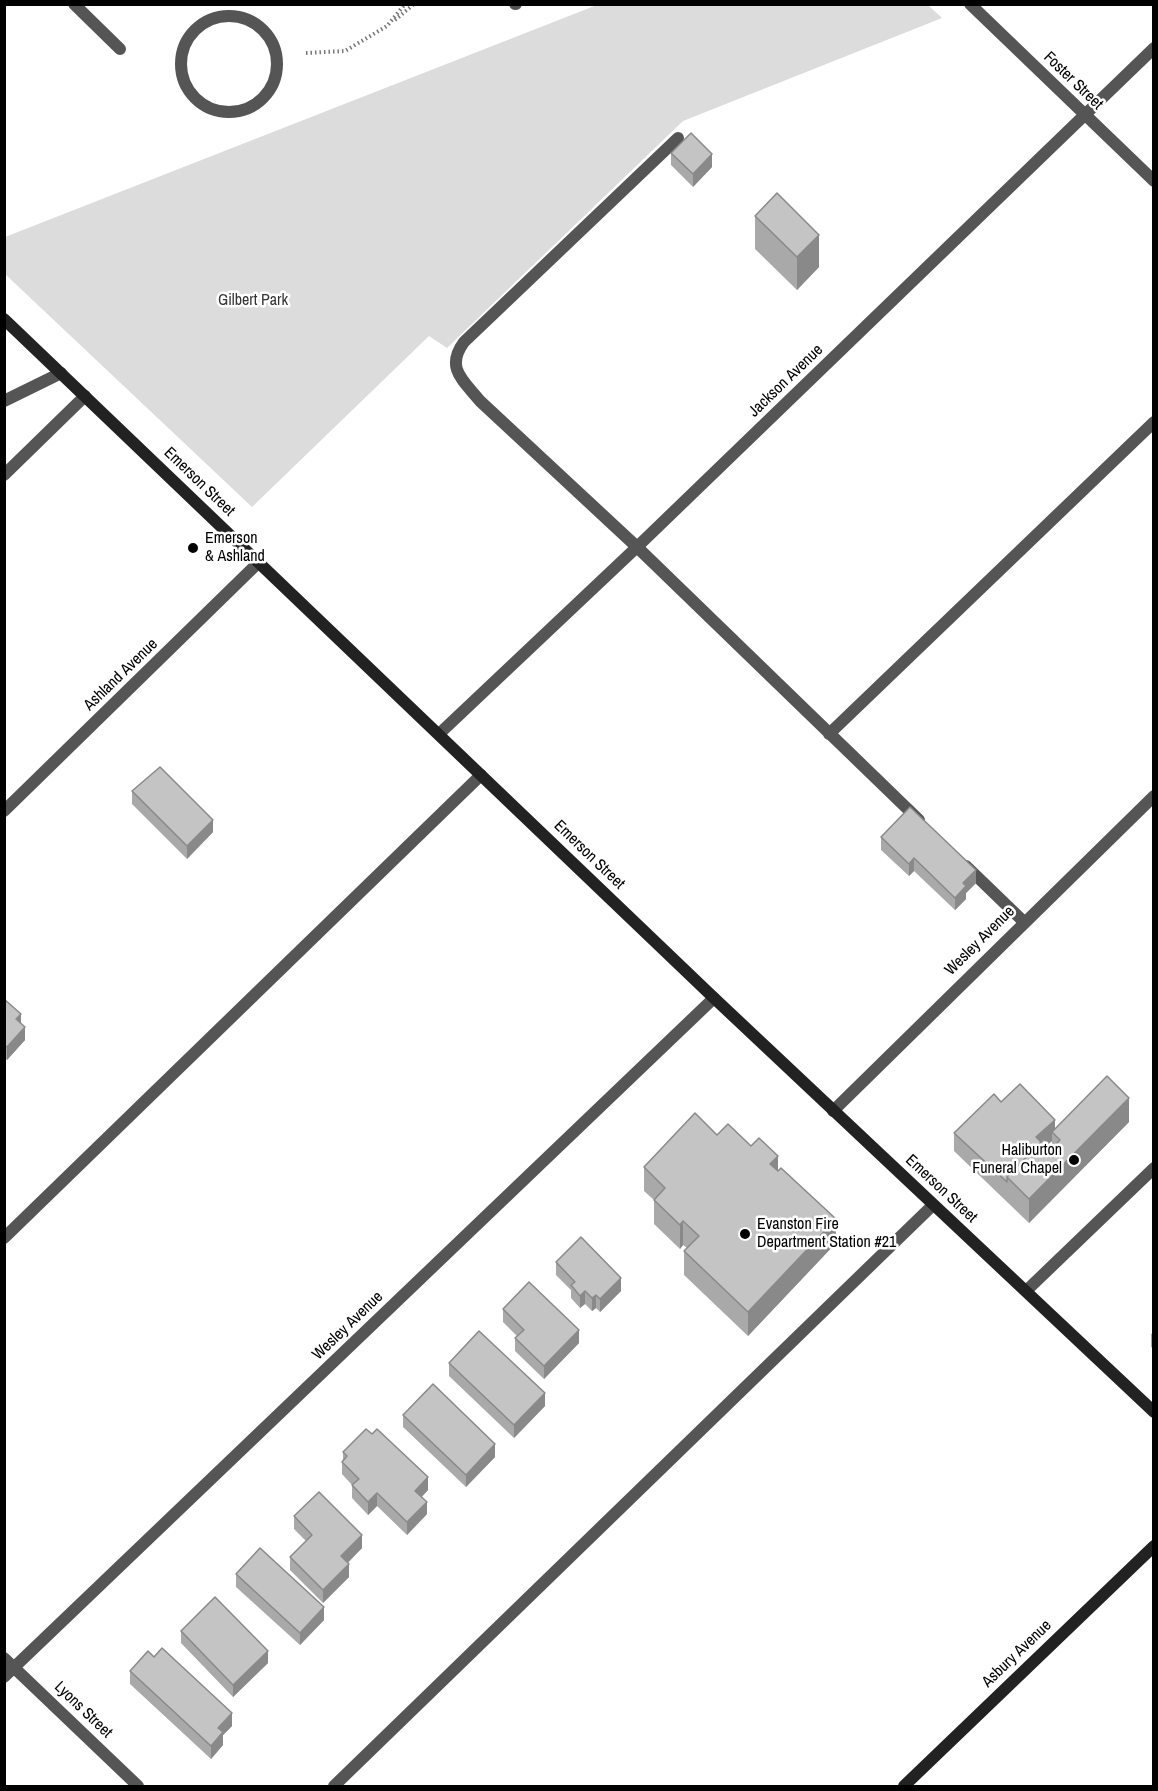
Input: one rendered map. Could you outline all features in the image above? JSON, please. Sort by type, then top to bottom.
[{"type":"main road","name":"Emerson Street","points":[[4,319],[9,330],[61,372],[714,999],[1154,1412]]},
{"type":"main road","name":"Asbury Avenue","points":[[904,1786],[1154,1546]]},
{"type":"street","points":[[74,4],[120,49]]},
{"type":"street","name":"Foster Street","points":[[970,4],[1154,181]]},
{"type":"street","points":[[241,10],[265,31],[275,51],[276,74],[266,94],[249,108],[234,112],[219,111],[199,101],[184,84],[180,69],[181,54],[187,39],[196,28],[209,19],[241,10]]},
{"type":"street","name":"Jackson Avenue","points":[[439,734],[637,547],[1154,48]]},
{"type":"street","points":[[678,138],[464,342],[454,362],[459,375],[480,401],[637,547],[929,830]]},
{"type":"street","points":[[4,401],[61,372]]},
{"type":"street","points":[[4,475],[85,396]]},
{"type":"street","points":[[829,734],[1154,422]]},
{"type":"street","name":"Ashland Avenue","points":[[4,811],[260,562]]},
{"type":"street","points":[[4,1238],[481,775]]},
{"type":"street","name":"Wesley Avenue","points":[[833,1111],[1023,921],[1154,796]]},
{"type":"street","points":[[954,854],[1023,921]]},
{"type":"street","name":"Wesley Avenue","points":[[4,1677],[714,999]]},
{"type":"street","points":[[1026,1291],[1154,1168]]},
{"type":"street","points":[[334,1786],[933,1204]]},
{"type":"street","name":"Lyons Street","points":[[4,1658],[138,1786]]},
{"type":"path","points":[[387,26],[405,4]]},
{"type":"path","points":[[306,53],[345,51],[387,26],[414,4]]},
{"type":"green space","name":"Gilbert Park","points":[[597,5],[928,5],[942,18],[683,121],[447,348],[429,336],[252,507],[5,274],[5,237]]},
{"type":"building","points":[[691,133],[712,154],[693,174],[671,153]]},
{"type":"building","points":[[777,193],[819,235],[797,257],[755,216]]},
{"type":"building","points":[[160,767],[213,820],[187,846],[132,791]]},
{"type":"building","points":[[910,807],[976,870],[963,883],[966,886],[955,898],[914,858],[909,864],[881,837]]},
{"type":"building","points":[[4,999],[21,1014],[16,1019],[25,1027],[7,1047],[4,1045]]},
{"type":"building","points":[[1107,1076],[1129,1098],[1029,1199],[1007,1177],[1044,1139],[1052,1148],[1060,1140],[1052,1132]]},
{"type":"building","points":[[1020,1084],[1055,1120],[1036,1137],[1041,1142],[1007,1177],[1007,1182],[954,1133],[994,1094],[1001,1102]]},
{"type":"building","name":"Evanston Fire Department Station #21","points":[[695,1113],[717,1135],[728,1124],[751,1146],[759,1138],[778,1156],[770,1164],[778,1171],[781,1168],[836,1219],[748,1312],[684,1251],[699,1236],[683,1221],[680,1225],[654,1200],[665,1188],[644,1167]]},
{"type":"building","points":[[581,1237],[621,1278],[600,1299],[596,1295],[592,1298],[585,1291],[580,1296],[571,1285],[575,1282],[556,1262]]},
{"type":"building","points":[[529,1282],[579,1330],[544,1366],[515,1338],[524,1330],[503,1309]]},
{"type":"building","points":[[479,1331],[545,1393],[514,1425],[449,1363]]},
{"type":"building","points":[[433,1384],[495,1444],[466,1475],[403,1415]]},
{"type":"building","points":[[366,1429],[372,1434],[377,1429],[428,1477],[415,1491],[427,1502],[407,1522],[377,1493],[368,1502],[352,1485],[359,1479],[342,1462],[347,1456],[343,1452]]},
{"type":"building","points":[[319,1492],[362,1535],[341,1556],[349,1564],[323,1590],[290,1557],[312,1535],[294,1516]]},
{"type":"building","points":[[260,1548],[324,1607],[300,1633],[236,1574]]},
{"type":"building","points":[[215,1597],[268,1651],[233,1685],[181,1631]]},
{"type":"building","points":[[162,1648],[232,1713],[218,1728],[223,1732],[211,1746],[130,1671],[148,1651],[154,1657]]},
{"type":"place","name":"Emerson & Ashland","points":[[193,548]]},
{"type":"place","name":"Haliburton Funeral Chapel","points":[[1074,1160]]},
{"type":"place","name":"Evanston Fire Department Station #21","points":[[745,1234]]}]
